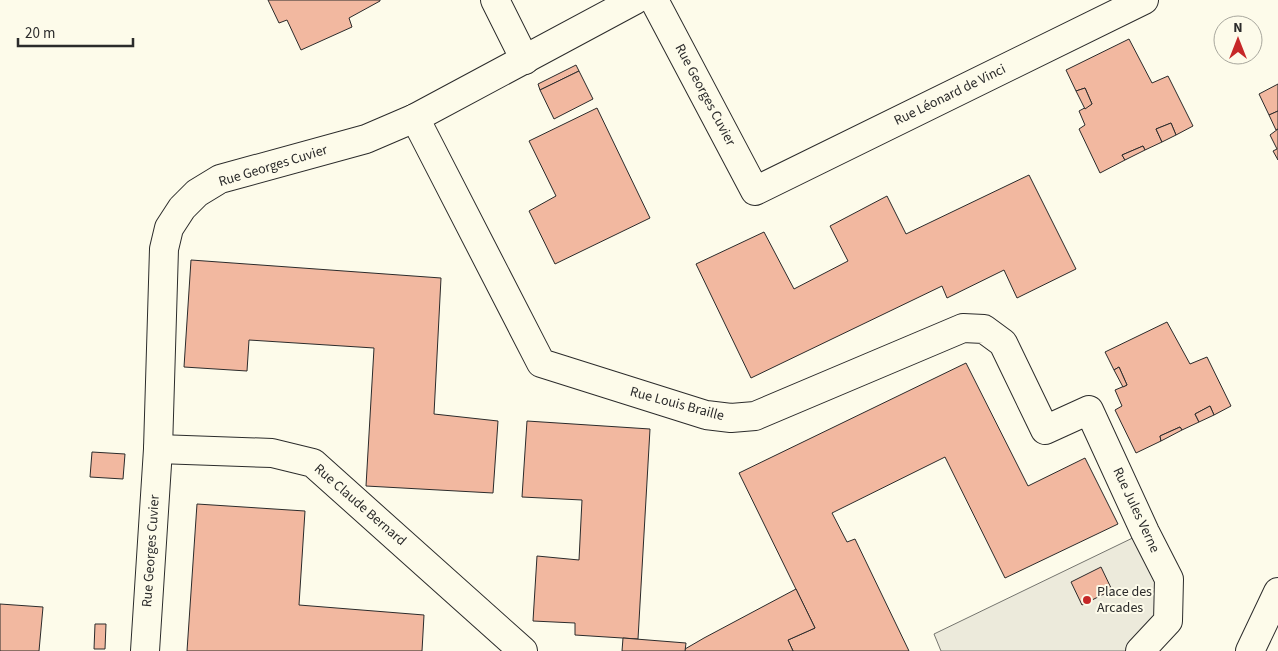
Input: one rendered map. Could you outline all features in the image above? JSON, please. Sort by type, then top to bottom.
[{"type":"street","points":[[495,0],[525,60]]},
{"type":"street","name":"Rue Georges Cuvier","points":[[145,651],[158,449],[164,249],[169,228],[182,208],[197,193],[220,179],[366,138],[415,118],[635,0]]},
{"type":"street","name":"Rue Georges Cuvier","points":[[654,0],[755,191]]},
{"type":"street","name":"Rue Léonard de Vinci","points":[[755,191],[1144,0]]},
{"type":"street","name":"Rue Louis Braille","points":[[415,118],[541,363],[706,414],[731,418],[755,416],[963,328],[984,329],[1003,343],[1045,430]]},
{"type":"street","name":"Rue Jules Verne","points":[[1045,430],[1089,410],[1145,532],[1169,579],[1168,621],[1140,651]]},
{"type":"street","name":"Rue Claude Bernard","points":[[158,449],[272,453],[313,464],[524,651]]},
{"type":"street","points":[[1250,651],[1278,592]]},
{"type":"shaded area","name":"Place des Arcades","points":[[1145,532],[1168,621],[1140,651],[941,651],[934,634]]},
{"type":"building","points":[[268,0],[380,1],[349,18],[352,27],[301,50],[287,20],[279,23]]},
{"type":"building","points":[[1129,39],[1152,83],[1168,76],[1193,126],[1176,135],[1171,123],[1156,129],[1162,142],[1145,150],[1143,146],[1122,155],[1125,160],[1100,173],[1079,129],[1085,125],[1079,111],[1092,104],[1085,88],[1076,91],[1066,70]]},
{"type":"building","points":[[576,65],[579,71],[540,90],[538,84]]},
{"type":"building","points":[[579,71],[593,99],[554,119],[540,90]]},
{"type":"building","points":[[1278,84],[1278,111],[1269,115],[1259,94]]},
{"type":"building","points":[[1085,88],[1092,104],[1085,109],[1076,91]]},
{"type":"building","points":[[597,108],[650,218],[555,264],[529,211],[556,196],[529,141]]},
{"type":"building","points":[[1278,111],[1278,129],[1276,130],[1269,115]]},
{"type":"building","points":[[1171,123],[1176,135],[1162,142],[1156,129]]},
{"type":"building","points":[[1278,129],[1278,160],[1273,151],[1277,149],[1270,135]]},
{"type":"building","points":[[1143,146],[1145,150],[1125,160],[1122,155]]},
{"type":"building","points":[[1029,175],[1076,269],[1017,298],[1004,270],[947,298],[942,286],[751,378],[696,264],[764,232],[794,289],[848,261],[830,226],[887,196],[906,234]]},
{"type":"building","points":[[191,260],[441,278],[434,414],[498,421],[493,493],[366,486],[374,348],[249,340],[247,371],[184,367]]},
{"type":"building","points":[[1167,322],[1190,364],[1207,357],[1231,406],[1214,415],[1210,406],[1195,414],[1199,422],[1182,430],[1180,427],[1160,436],[1161,441],[1136,453],[1115,410],[1122,406],[1115,390],[1127,385],[1119,367],[1114,370],[1105,352]]},
{"type":"building","points":[[966,363],[1028,486],[1085,458],[1118,524],[1005,578],[945,457],[832,513],[847,542],[855,539],[909,651],[793,651],[788,640],[815,628],[739,473]]},
{"type":"building","points":[[1119,367],[1127,385],[1123,387],[1114,370]]},
{"type":"building","points":[[1210,406],[1214,415],[1199,422],[1195,414]]},
{"type":"building","points":[[527,421],[650,429],[638,639],[575,635],[575,623],[533,621],[537,556],[579,560],[582,500],[522,497]]},
{"type":"building","points":[[1180,427],[1182,430],[1161,441],[1160,436]]},
{"type":"building","points":[[92,452],[125,454],[123,479],[90,477]]},
{"type":"building","points":[[197,504],[305,511],[299,605],[424,615],[422,651],[187,651]]},
{"type":"building","points":[[1101,567],[1112,590],[1082,605],[1071,582]]},
{"type":"building","points":[[796,589],[815,628],[788,640],[793,651],[685,651],[685,649],[704,638]]},
{"type":"building","points":[[0,604],[43,607],[39,651],[0,651]]},
{"type":"building","points":[[95,624],[106,624],[105,649],[94,649]]},
{"type":"building","points":[[623,638],[686,643],[685,651],[622,651]]},
{"type":"place","name":"Place des Arcades","points":[[1087,600]]}]
